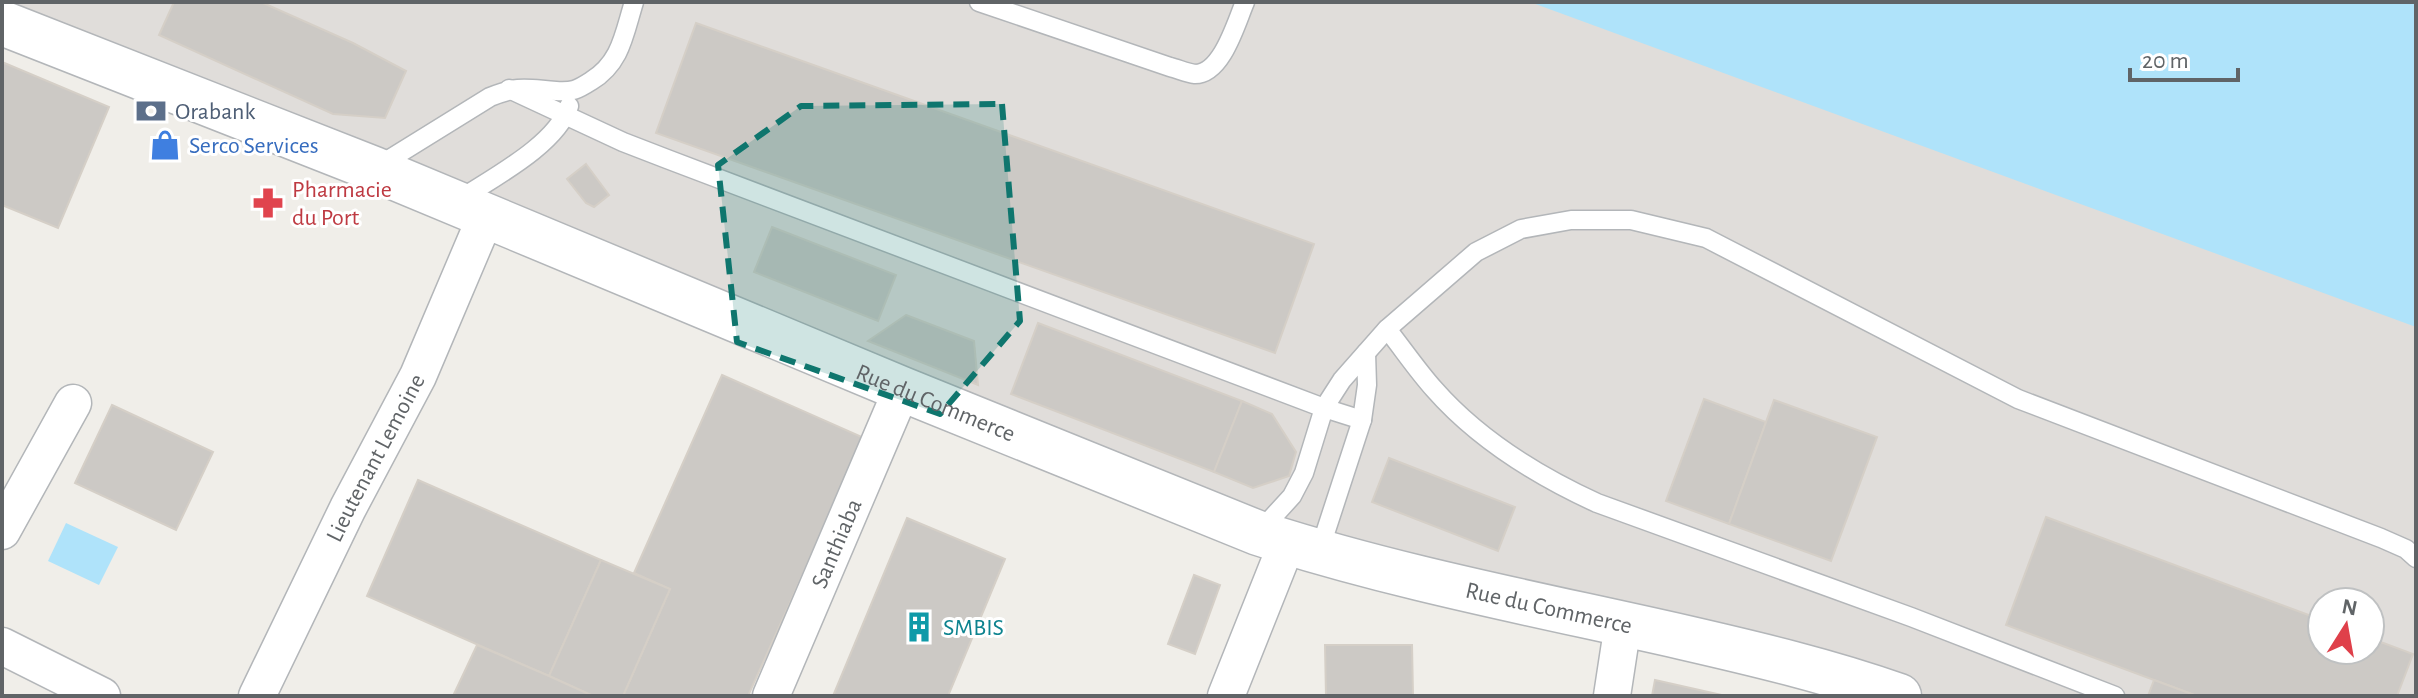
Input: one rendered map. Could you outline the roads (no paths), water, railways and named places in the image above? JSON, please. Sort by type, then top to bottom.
[{"type":"street","name":"Rue du Commerce","points":[[2,23],[374,169],[902,389],[1288,543],[1805,666],[1899,696]]},
{"type":"street","name":"Lieutenant Lemoine","points":[[257,696],[348,508],[418,376],[470,210]]},
{"type":"street","name":"Santhiaba","points":[[771,696],[902,389]]},
{"type":"street","points":[[2,531],[73,403]]},
{"type":"street","points":[[1226,696],[1288,543]]},
{"type":"street","points":[[1612,696],[1623,624]]},
{"type":"street","points":[[2,646],[102,696]]},
{"type":"lane","points":[[374,169],[490,97],[509,89],[523,87],[574,92],[609,69],[620,50],[634,2]]},
{"type":"lane","points":[[979,2],[1197,74],[1211,69],[1222,55],[1245,2]]},
{"type":"lane","points":[[509,89],[623,142],[1362,420]]},
{"type":"lane","points":[[470,210],[554,131],[567,114],[574,92]]},
{"type":"lane","points":[[1288,543],[1292,496],[1304,473],[1324,408],[1342,380],[1387,329],[1476,252],[1521,229],[1571,220],[1631,220],[1706,238],[2018,399],[2381,538],[2406,549],[2416,558]]},
{"type":"lane","points":[[1387,329],[1435,390],[1457,412],[1505,451],[1560,486],[1597,503],[1911,617],[2115,696]]},
{"type":"lane","points":[[1288,543],[1362,420],[1367,385],[1366,353]]},
{"type":"water","points":[[1530,2],[2416,2],[2416,327]]},
{"type":"water","points":[[66,523],[118,547],[99,585],[48,561]]},
{"type":"place","name":"Orabank","points":[[151,111]]},
{"type":"place","name":"Serco Services","points":[[165,145]]},
{"type":"place","name":"Pharmacie du Port","points":[[268,203]]},
{"type":"place","name":"SMBIS","points":[[919,627]]}]
